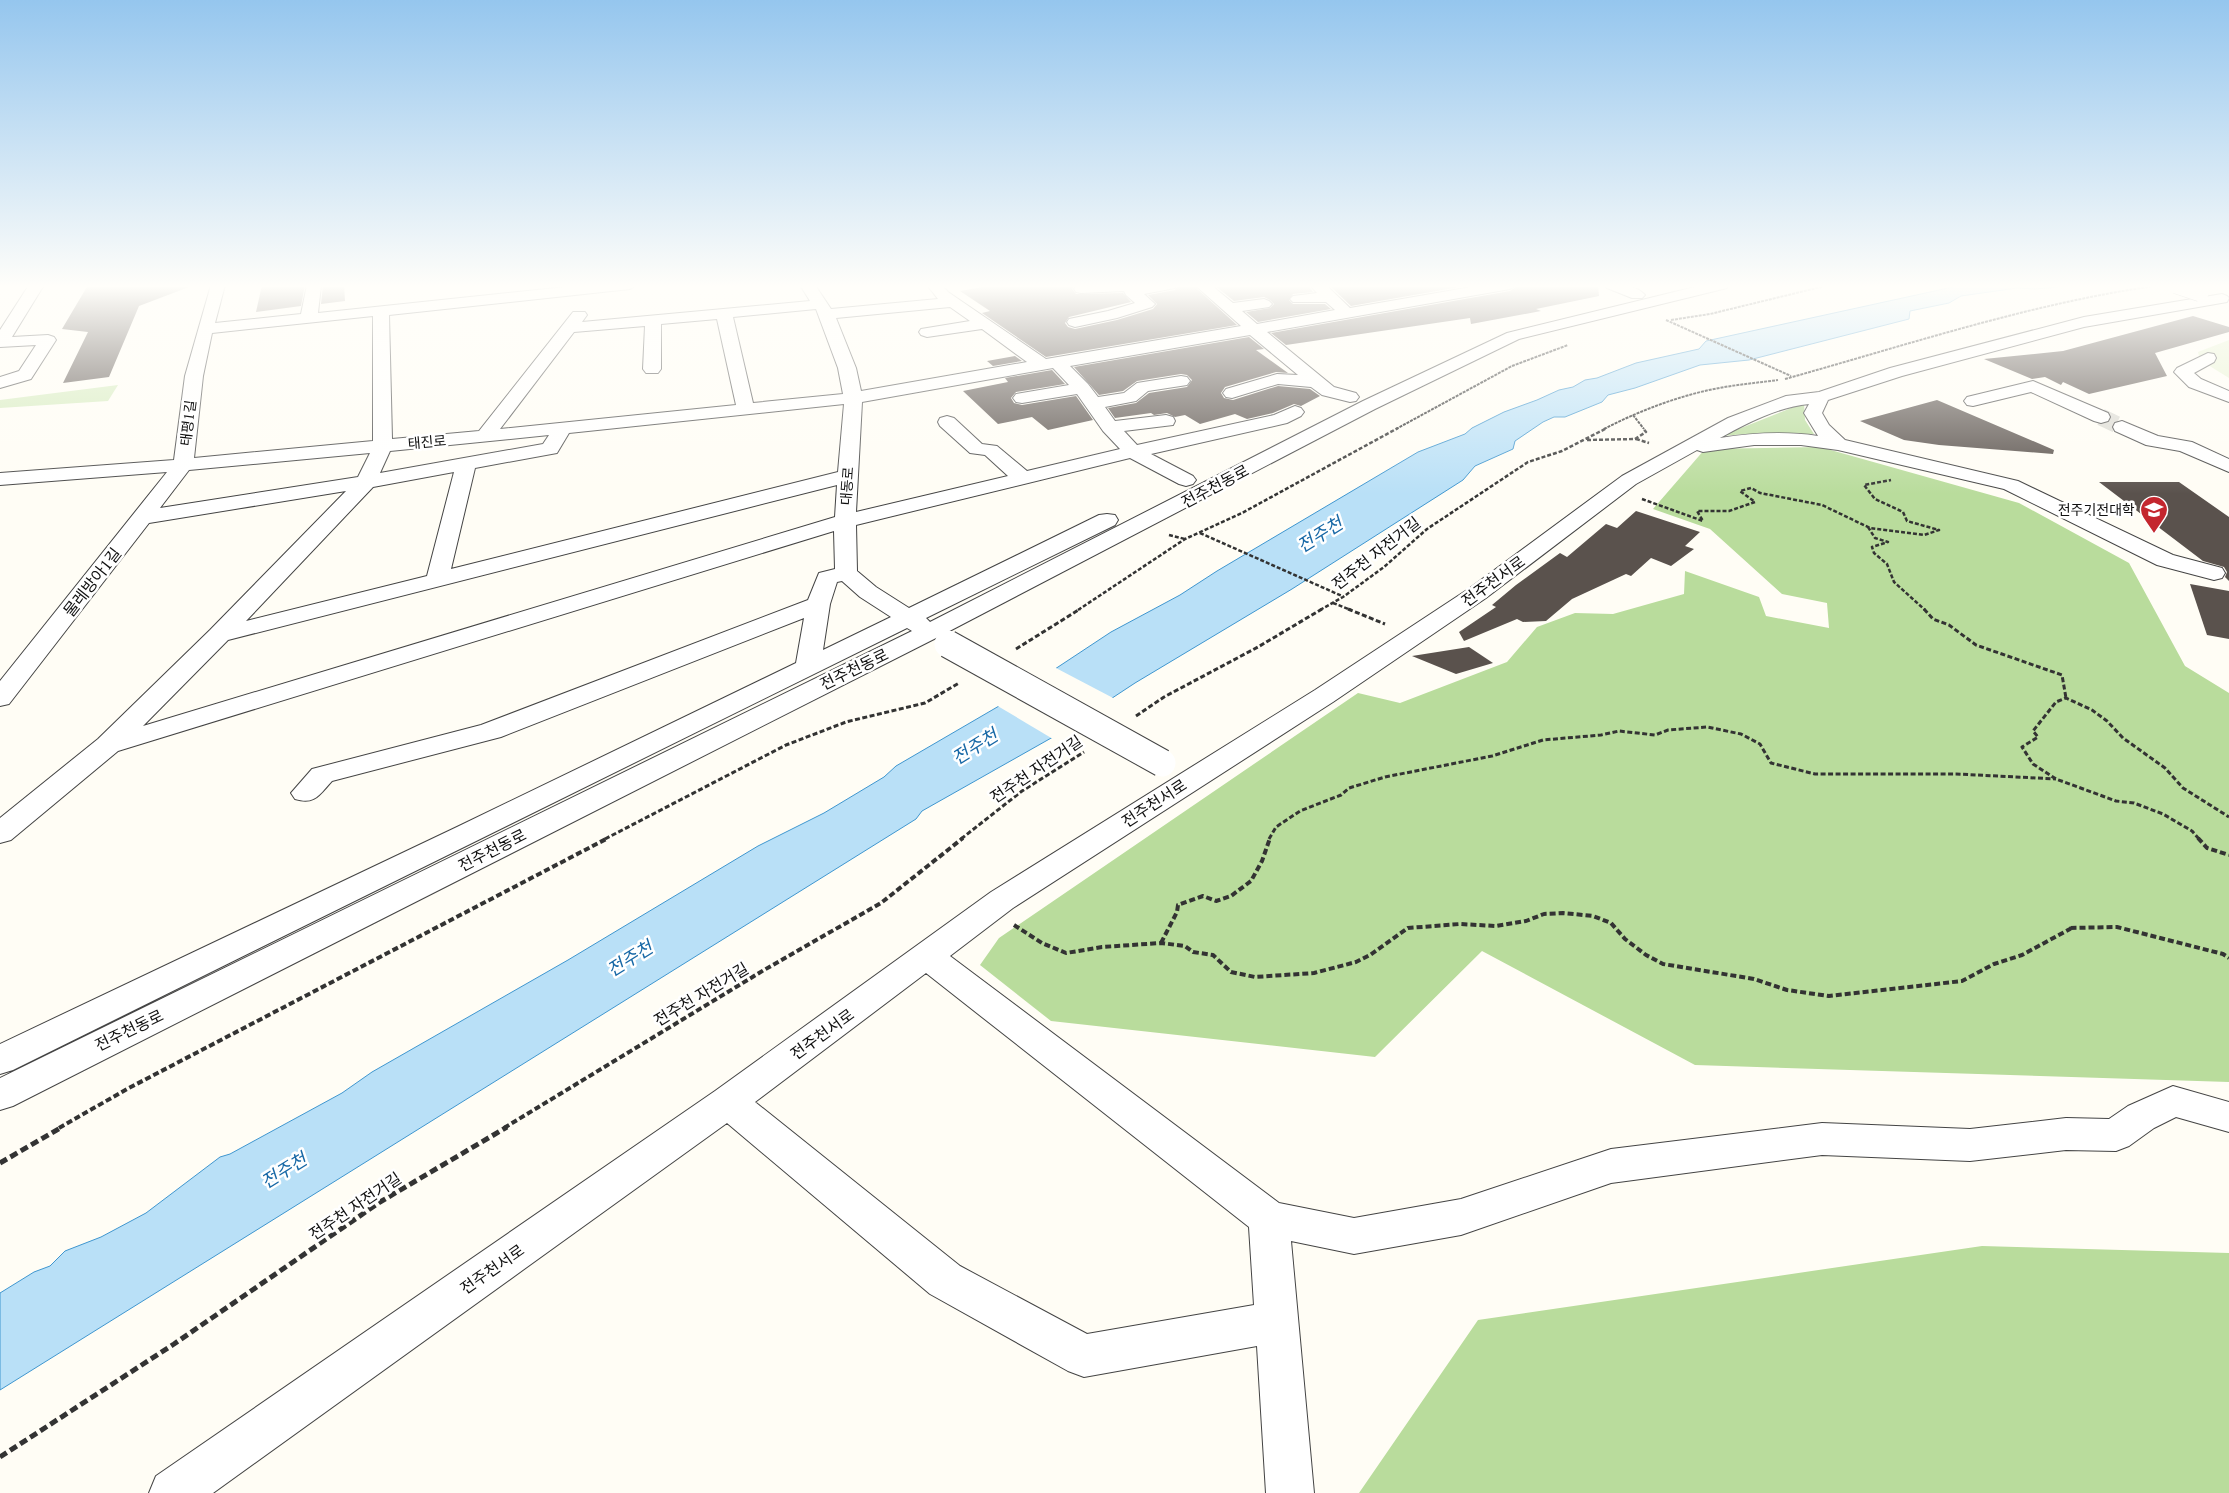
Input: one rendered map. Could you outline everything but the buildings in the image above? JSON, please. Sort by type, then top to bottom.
[{"type":"street","points":[[0,383],[25,375],[38,355]]},
{"type":"street","name":"태평1길","points":[[183,465],[194,376],[199,355]]},
{"type":"street","points":[[0,833],[108,745],[219,635],[366,482],[383,446],[382,355]]},
{"type":"street","points":[[485,436],[548,355]]},
{"type":"street","points":[[652,355],[652,369]]},
{"type":"street","points":[[733,355],[746,410]]},
{"type":"street","name":"대동로","points":[[842,355],[847,368],[853,398],[845,520],[846,573]]},
{"type":"street","points":[[1035,355],[1082,388],[1110,428],[1133,452]]},
{"type":"street","name":"태진로","points":[[0,479],[183,465],[562,429],[853,398],[1105,355]]},
{"type":"street","points":[[1284,355],[1328,391],[1350,397]]},
{"type":"street","name":"전주천동로","points":[[1220,462],[1439,355]]},
{"type":"street","name":"전주천동로","points":[[0,1095],[929,631],[1192,498],[1369,405],[1474,355]]},
{"type":"street","name":"전주천서로","points":[[173,1493],[728,1102],[991,909],[1324,696],[1478,593],[1629,480],[1735,422],[1792,400],[1821,397],[1896,372],[1958,355]]},
{"type":"street","points":[[2208,358],[2184,372],[2195,382],[2229,397]]},
{"type":"street","points":[[1232,393],[1277,379],[1316,382]]},
{"type":"street","points":[[1092,404],[1130,397],[1144,386],[1181,381]]},
{"type":"street","points":[[1973,401],[2033,386],[2101,417]]},
{"type":"street","points":[[1022,398],[1082,388]]},
{"type":"street","points":[[1821,397],[1813,413],[1821,428],[1838,444]]},
{"type":"street","points":[[108,745],[845,520],[1280,419],[1295,412]]},
{"type":"street","points":[[1110,428],[1166,421]]},
{"type":"street","points":[[947,422],[977,449],[990,450],[1023,478]]},
{"type":"street","points":[[2122,427],[2153,441],[2185,446],[2229,466]]},
{"type":"street","points":[[144,517],[366,482],[550,449],[562,429]]},
{"type":"street","points":[[1695,444],[1707,447],[1754,439],[1801,439],[1838,444],[2011,485],[2164,560],[2214,573]]},
{"type":"street","name":"전주천동로","points":[[1133,452],[1178,484],[1203,471]]},
{"type":"street","points":[[436,580],[466,464]]},
{"type":"street","name":"물레방아1길","points":[[0,698],[183,465]]},
{"type":"street","points":[[219,635],[848,476]]},
{"type":"street","name":"전주천동로","points":[[0,1060],[468,834],[808,666],[929,631],[1121,513]]},
{"type":"street","points":[[808,666],[818,604],[827,578],[846,573],[868,592],[929,631],[1192,779]]},
{"type":"street","points":[[305,793],[322,775],[491,731],[818,604]]},
{"type":"street","points":[[927,956],[1269,1219],[1354,1236],[1461,1217],[1611,1166],[1822,1140],[1970,1145],[2066,1134],[2116,1135],[2140,1118],[2173,1101],[2229,1117]]},
{"type":"street","points":[[728,1102],[945,1280],[1084,1356],[1277,1322]]},
{"type":"street","points":[[1269,1219],[1290,1493]]},
{"type":"path","points":[[1010,653],[1109,591],[1185,539],[1242,513],[1512,366],[1542,355]]},
{"type":"path","points":[[1743,355],[1792,376]]},
{"type":"path","name":"전주천 자전거길","points":[[1133,718],[1164,697],[1258,647],[1343,597],[1384,567],[1427,529],[1453,510],[1528,462],[1562,451],[1633,415],[1682,398],[1710,390],[1764,384],[1869,355]]},
{"type":"path","points":[[1584,440],[1635,438],[1646,432],[1633,415]]},
{"type":"path","points":[[1616,490],[1702,521],[1696,512],[1729,511],[1754,502],[1740,491],[1751,488],[1760,493],[1822,506],[1868,527],[1924,535],[1939,530],[1906,521],[1903,512],[1881,504],[1868,493],[1864,485],[1893,480],[1898,477]]},
{"type":"path","points":[[1868,527],[1875,538],[1888,542],[1872,547],[1874,553],[1886,564],[1894,582],[1915,599],[1933,619],[1949,625],[1976,645],[2062,675],[2066,698]]},
{"type":"path","points":[[1200,532],[1306,582],[1343,597]]},
{"type":"path","points":[[1333,602],[1390,626]]},
{"type":"path","points":[[0,1163],[127,1089],[786,745],[846,722],[925,703],[967,678]]},
{"type":"path","points":[[2229,817],[2183,788],[2164,768],[2123,738],[2107,721],[2092,710],[2066,698],[2056,702],[2033,731],[2038,737],[2022,747],[2033,764],[2056,779],[2116,801],[2134,803],[2163,814],[2192,831],[2207,848],[2229,855]]},
{"type":"path","points":[[1161,943],[1177,912],[1178,905],[1203,896],[1216,901],[1230,896],[1251,881],[1262,861],[1276,826],[1300,811],[1341,795],[1349,788],[1385,777],[1492,756],[1549,739],[1619,732],[1655,734],[1668,730],[1707,727],[1740,734],[1760,744],[1770,763],[1815,774],[1956,774],[2056,779]]},
{"type":"path","name":"전주천 자전거길","points":[[0,1457],[174,1344],[380,1202],[522,1118],[764,970],[881,903],[1022,791],[1087,750]]},
{"type":"path","points":[[991,909],[1042,943],[1066,953],[1102,947],[1161,943],[1186,946],[1194,952],[1213,956],[1231,972],[1255,977],[1304,973],[1356,962],[1370,955],[1408,928],[1460,924],[1496,926],[1526,921],[1544,914],[1564,913],[1593,916],[1611,923],[1625,939],[1646,955],[1663,964],[1754,979],[1787,990],[1828,996],[1962,981],[1994,964],[2022,956],[2070,929],[2068,928],[2117,927],[2223,954],[2229,958]]},
{"type":"green space","points":[[2199,355],[2229,355],[2229,378],[2200,360]]},
{"type":"green space","points":[[118,385],[108,401],[0,408],[0,400]]},
{"type":"green space","points":[[1804,403],[1805,420],[1814,434],[1721,436]]},
{"type":"green space","points":[[1820,447],[2019,503],[2129,563],[2185,666],[2229,693],[2229,1082],[1695,1065],[1482,951],[1375,1057],[1051,1021],[980,965],[999,938],[1358,693],[1400,703],[1507,662],[1537,627],[1575,613],[1613,614],[1684,594],[1685,571],[1759,597],[1766,616],[1829,628],[1827,603],[1782,594],[1710,529],[1653,509],[1705,449]]},
{"type":"green space","points":[[1982,1246],[2229,1253],[2229,1493],[1359,1493],[1478,1320]]},
{"type":"water","name":"전주천","points":[[1673,355],[1770,355],[1749,360],[1700,365],[1635,388],[1608,395],[1602,402],[1565,417],[1554,417],[1543,422],[1515,441],[1513,449],[1475,466],[1463,480],[1292,589],[1135,683],[1053,737],[922,811],[916,819],[0,1390],[0,1293],[34,1272],[50,1266],[65,1251],[101,1237],[146,1213],[220,1157],[230,1154],[342,1093],[372,1072],[568,960],[758,846],[824,813],[884,777],[896,766],[999,706],[1111,632],[1180,595],[1217,571],[1418,452],[1465,434],[1472,428],[1504,412],[1559,390],[1573,387],[1585,380],[1597,378],[1636,363]]},
{"type":"pier","points":[[1054,667],[1115,699],[1053,739],[996,705]]},
{"type":"tunnel","points":[[2101,417],[2122,427]]},
{"type":"place","name":"전주기전대학","points":[[2154,534]]}]
